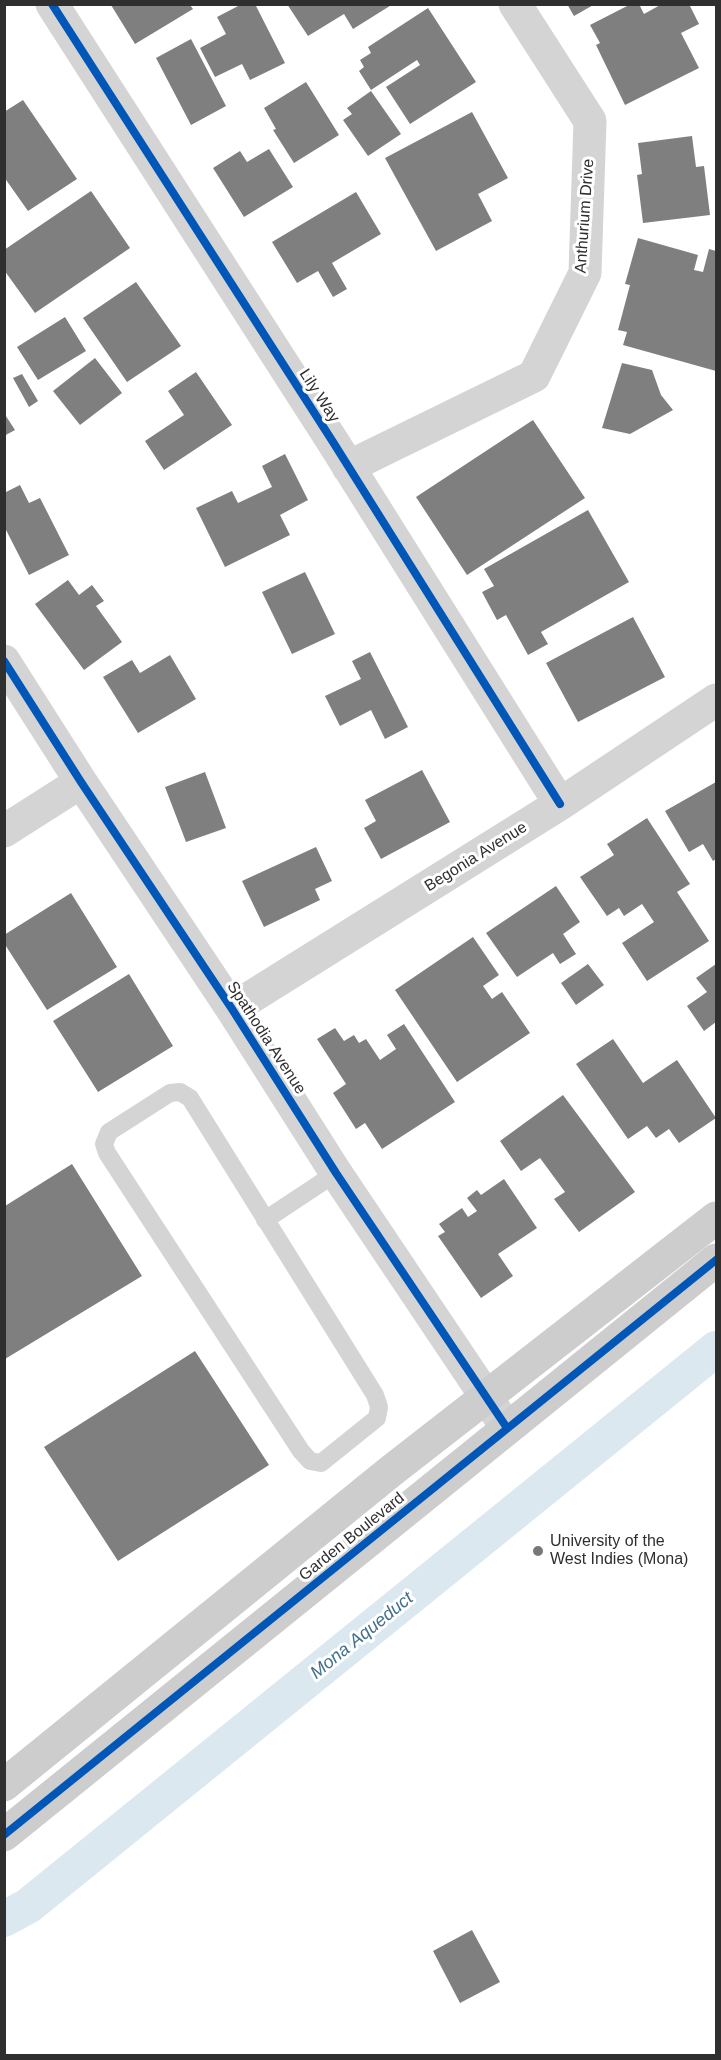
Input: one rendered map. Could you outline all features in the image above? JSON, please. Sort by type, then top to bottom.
[{"type":"street","name":"Lily Way","points":[[52,4],[560,804]]},
{"type":"street","name":"Anthurium Drive","points":[[348,467],[534,376],[585,273],[590,121],[515,4]]},
{"type":"street","name":"Spathodia Avenue","points":[[4,661],[81,782],[232,1009],[336,1173],[507,1428]]},
{"type":"street","name":"Begonia Avenue","points":[[232,1009],[560,804],[717,700]]},
{"type":"street","points":[[4,831],[81,782]]},
{"type":"street","name":"Garden Boulevard","points":[[4,1785],[486,1397],[717,1218]]},
{"type":"street","name":"Garden Boulevard","points":[[4,1835],[717,1260]]},
{"type":"lane","points":[[180,1092],[190,1098],[265,1220],[375,1395],[379,1407],[377,1418],[321,1463],[310,1461],[301,1451],[107,1154],[104,1144],[109,1132],[171,1093],[180,1092]]},
{"type":"lane","points":[[265,1220],[336,1173]]},
{"type":"building","points":[[242,4],[255,4],[285,63],[250,80],[242,64],[215,77],[200,48],[226,34],[217,17]]},
{"type":"building","points":[[287,4],[393,4],[353,29],[344,14],[308,36]]},
{"type":"building","points":[[567,4],[595,4],[574,16]]},
{"type":"building","points":[[631,4],[639,4],[644,14],[662,4],[689,4],[699,24],[681,33],[699,68],[625,105],[596,45],[600,43],[590,25]]},
{"type":"building","points":[[111,5],[190,5],[193,9],[135,44]]},
{"type":"building","points":[[428,8],[476,82],[410,124],[386,87],[420,65],[417,60],[371,90],[359,71],[364,67],[360,60],[371,53],[368,47]]},
{"type":"building","points":[[191,39],[226,106],[191,125],[156,58]]},
{"type":"building","points":[[306,82],[339,135],[294,163],[273,130],[276,129],[264,108]]},
{"type":"building","points":[[371,91],[401,134],[368,156],[343,120],[352,114],[347,108]]},
{"type":"building","points":[[23,100],[77,179],[28,211],[4,177],[4,112]]},
{"type":"building","points":[[472,112],[508,178],[478,194],[492,221],[436,251],[385,158]]},
{"type":"building","points":[[692,136],[696,167],[704,166],[710,215],[643,223],[637,175],[642,174],[638,143]]},
{"type":"building","points":[[269,149],[293,187],[244,217],[213,168],[240,151],[247,162]]},
{"type":"building","points":[[91,191],[130,248],[35,313],[4,270],[4,250]]},
{"type":"building","points":[[356,192],[381,234],[332,263],[347,289],[333,297],[318,271],[297,283],[272,242]]},
{"type":"building","points":[[638,238],[698,255],[694,270],[703,272],[709,249],[716,251],[716,371],[623,345],[627,332],[618,330],[630,285],[625,284]]},
{"type":"building","points":[[136,282],[181,346],[127,382],[83,318]]},
{"type":"building","points":[[65,317],[86,351],[38,380],[17,347]]},
{"type":"building","points":[[95,358],[122,393],[80,425],[53,391]]},
{"type":"building","points":[[622,363],[652,370],[661,395],[673,410],[630,434],[602,428]]},
{"type":"building","points":[[196,372],[232,425],[164,470],[145,441],[184,415],[168,391]]},
{"type":"building","points":[[22,374],[38,401],[29,407],[13,378]]},
{"type":"building","points":[[4,413],[15,430],[4,436]]},
{"type":"building","points":[[533,420],[585,498],[467,575],[416,497]]},
{"type":"building","points":[[285,454],[308,500],[280,515],[290,535],[225,567],[196,508],[232,491],[238,503],[272,487],[262,466]]},
{"type":"building","points":[[20,485],[29,503],[40,498],[69,555],[29,575],[4,526],[4,493]]},
{"type":"building","points":[[588,510],[629,582],[541,632],[548,644],[528,655],[506,615],[497,620],[482,592],[494,586],[484,569]]},
{"type":"building","points":[[305,572],[335,634],[292,654],[262,592]]},
{"type":"building","points":[[68,580],[79,595],[92,585],[104,601],[96,606],[122,642],[84,670],[35,604]]},
{"type":"building","points":[[633,617],[665,677],[578,722],[546,663]]},
{"type":"building","points":[[370,652],[408,727],[385,739],[371,710],[340,726],[325,696],[361,679],[352,661]]},
{"type":"building","points":[[170,655],[196,699],[138,733],[103,677],[132,660],[140,673]]},
{"type":"building","points":[[422,770],[450,822],[381,859],[364,828],[376,821],[365,800]]},
{"type":"building","points":[[205,772],[226,828],[186,842],[165,787]]},
{"type":"building","points":[[716,782],[716,859],[713,861],[703,844],[689,852],[665,811]]},
{"type":"building","points":[[647,818],[690,884],[677,892],[709,941],[647,981],[622,943],[654,922],[642,904],[624,916],[619,908],[607,916],[580,877],[614,855],[607,844]]},
{"type":"building","points":[[316,847],[332,881],[315,889],[320,900],[264,927],[242,881]]},
{"type":"building","points":[[556,886],[580,922],[563,934],[576,954],[560,964],[553,953],[517,977],[486,933]]},
{"type":"building","points":[[71,893],[117,967],[47,1010],[4,943],[4,935]]},
{"type":"building","points":[[473,937],[499,975],[483,986],[492,999],[502,992],[530,1033],[457,1082],[395,990]]},
{"type":"building","points":[[588,964],[604,985],[576,1005],[561,983]]},
{"type":"building","points":[[716,964],[716,1022],[704,1031],[687,1006],[707,992],[696,978]]},
{"type":"building","points":[[129,974],[173,1046],[98,1092],[53,1021]]},
{"type":"building","points":[[404,1024],[455,1102],[382,1149],[365,1123],[356,1129],[333,1093],[346,1084],[317,1039],[335,1028],[344,1041],[354,1035],[359,1043],[366,1039],[380,1060],[396,1049],[387,1035]]},
{"type":"building","points":[[613,1039],[643,1083],[677,1060],[716,1118],[679,1143],[669,1129],[656,1138],[647,1126],[628,1139],[576,1064]]},
{"type":"building","points":[[563,1095],[635,1192],[579,1232],[554,1199],[565,1192],[540,1158],[521,1171],[500,1141]]},
{"type":"building","points":[[72,1164],[142,1276],[5,1359],[5,1206]]},
{"type":"building","points":[[504,1179],[537,1228],[498,1254],[513,1276],[481,1298],[438,1236],[445,1232],[439,1224],[462,1208],[468,1217],[477,1211],[467,1198],[477,1190],[481,1195]]},
{"type":"building","points":[[195,1351],[269,1465],[118,1561],[44,1447]]},
{"type":"building","points":[[472,1930],[500,1982],[460,2003],[433,1951]]},
{"type":"waterway","name":"Mona Aqueduct","points":[[4,1919],[28,1906],[716,1349]]},
{"type":"cycle path","points":[[52,4],[333,442],[560,804]]},
{"type":"cycle path","points":[[4,661],[81,782],[232,1009],[336,1173],[507,1428]]},
{"type":"cycle path","points":[[4,1835],[716,1260]]},
{"type":"place","name":"University of the West Indies (Mona)","points":[[538,1551]]}]
